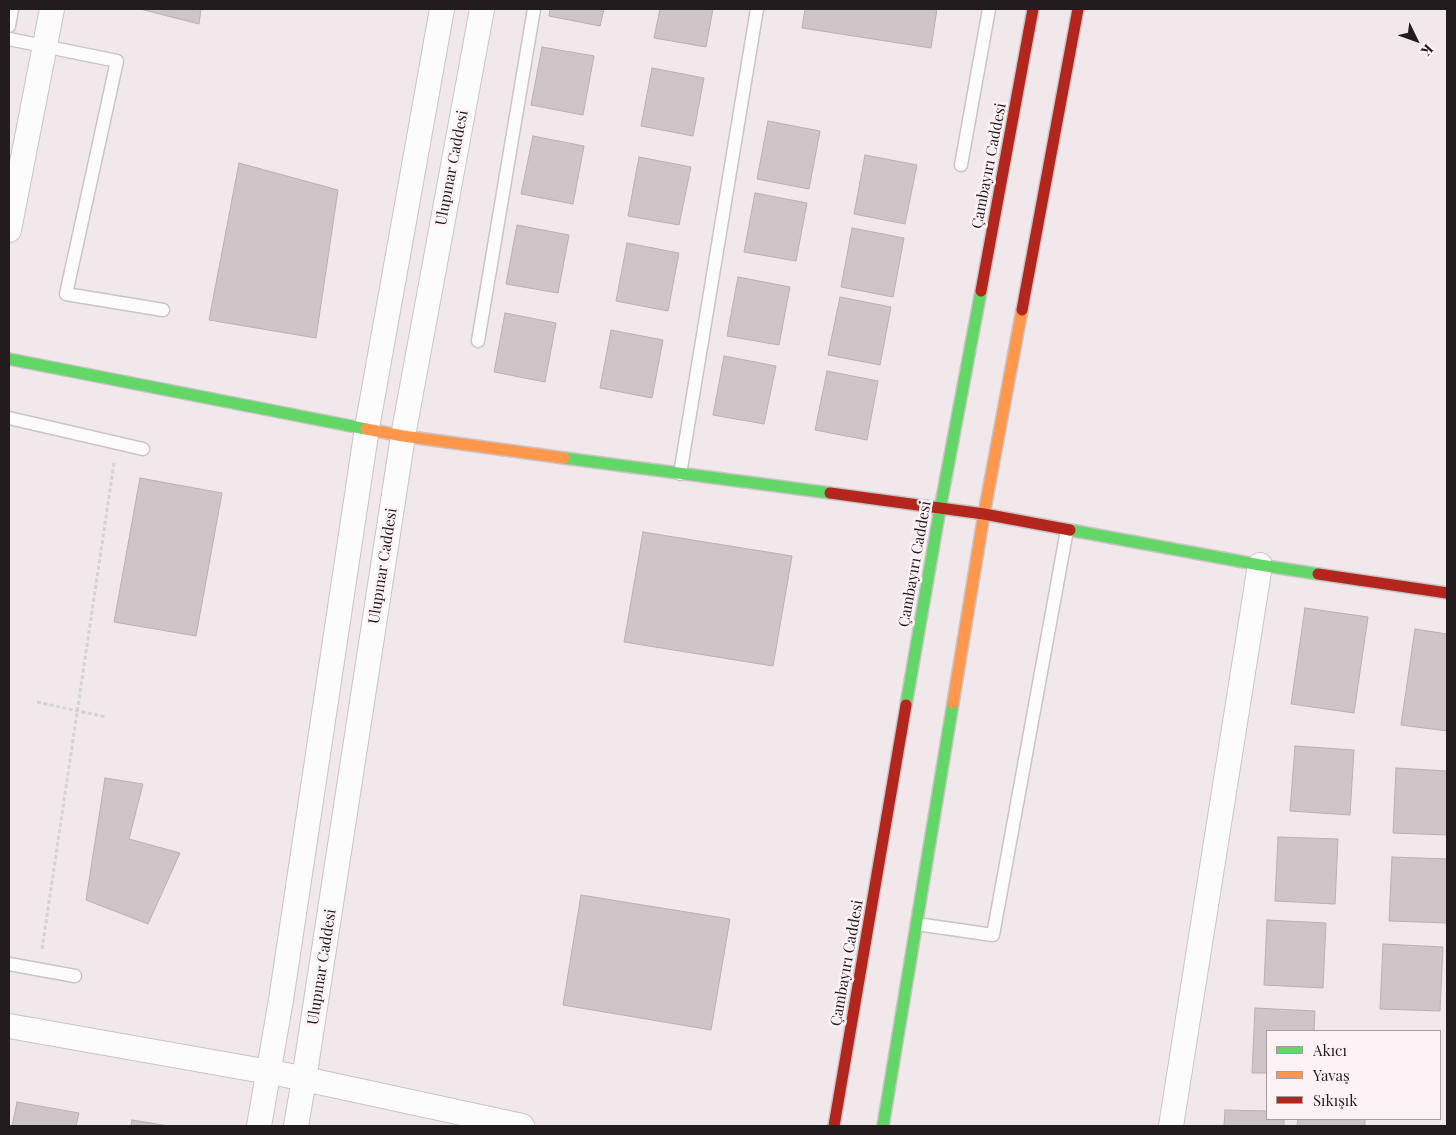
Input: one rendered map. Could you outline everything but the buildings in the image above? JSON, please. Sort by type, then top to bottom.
[{"type":"main road","name":"Çambayırı Caddesi","points":[[834,1126],[940,510],[1033,9]]},
{"type":"main road","points":[[883,1126],[984,514],[1078,9]]},
{"type":"main road","points":[[9,359],[403,436],[940,510],[984,514],[1260,565],[1447,593]]},
{"type":"street","points":[[9,230],[52,9]]},
{"type":"street","points":[[259,1126],[281,1000],[366,428],[442,9]]},
{"type":"street","name":"Ulupınar Caddesi","points":[[296,1126],[403,436],[482,9]]},
{"type":"street","points":[[1170,1126],[1260,565]]},
{"type":"street","points":[[9,1026],[304,1079],[522,1126]]},
{"type":"lane","points":[[9,26],[12,9]]},
{"type":"lane","points":[[478,341],[534,9]]},
{"type":"lane","points":[[680,474],[757,9]]},
{"type":"lane","points":[[960,165],[989,9]]},
{"type":"lane","points":[[9,39],[117,60],[66,294],[163,310]]},
{"type":"lane","points":[[9,418],[143,449]]},
{"type":"lane","points":[[917,924],[993,935],[1067,530]]},
{"type":"lane","points":[[9,964],[75,976]]},
{"type":"path","points":[[39,970],[117,443]]},
{"type":"path","points":[[37,702],[106,717]]},
{"type":"traffic: fast","points":[[906,705],[981,291]]},
{"type":"traffic: fast","points":[[9,359],[366,429]]},
{"type":"traffic: fast","points":[[564,458],[830,493]]},
{"type":"traffic: fast","points":[[1070,530],[1318,574]]},
{"type":"traffic: fast","points":[[883,1126],[953,703]]},
{"type":"traffic: slow","points":[[953,703],[984,514],[1022,310]]},
{"type":"traffic: slow","points":[[366,429],[403,436],[564,458]]},
{"type":"traffic: jam","points":[[981,291],[1033,9]]},
{"type":"traffic: jam","points":[[1022,310],[1078,9]]},
{"type":"traffic: jam","points":[[830,493],[984,514],[1070,530]]},
{"type":"traffic: jam","points":[[1318,574],[1447,593]]},
{"type":"traffic: jam","points":[[834,1126],[906,705]]}]
